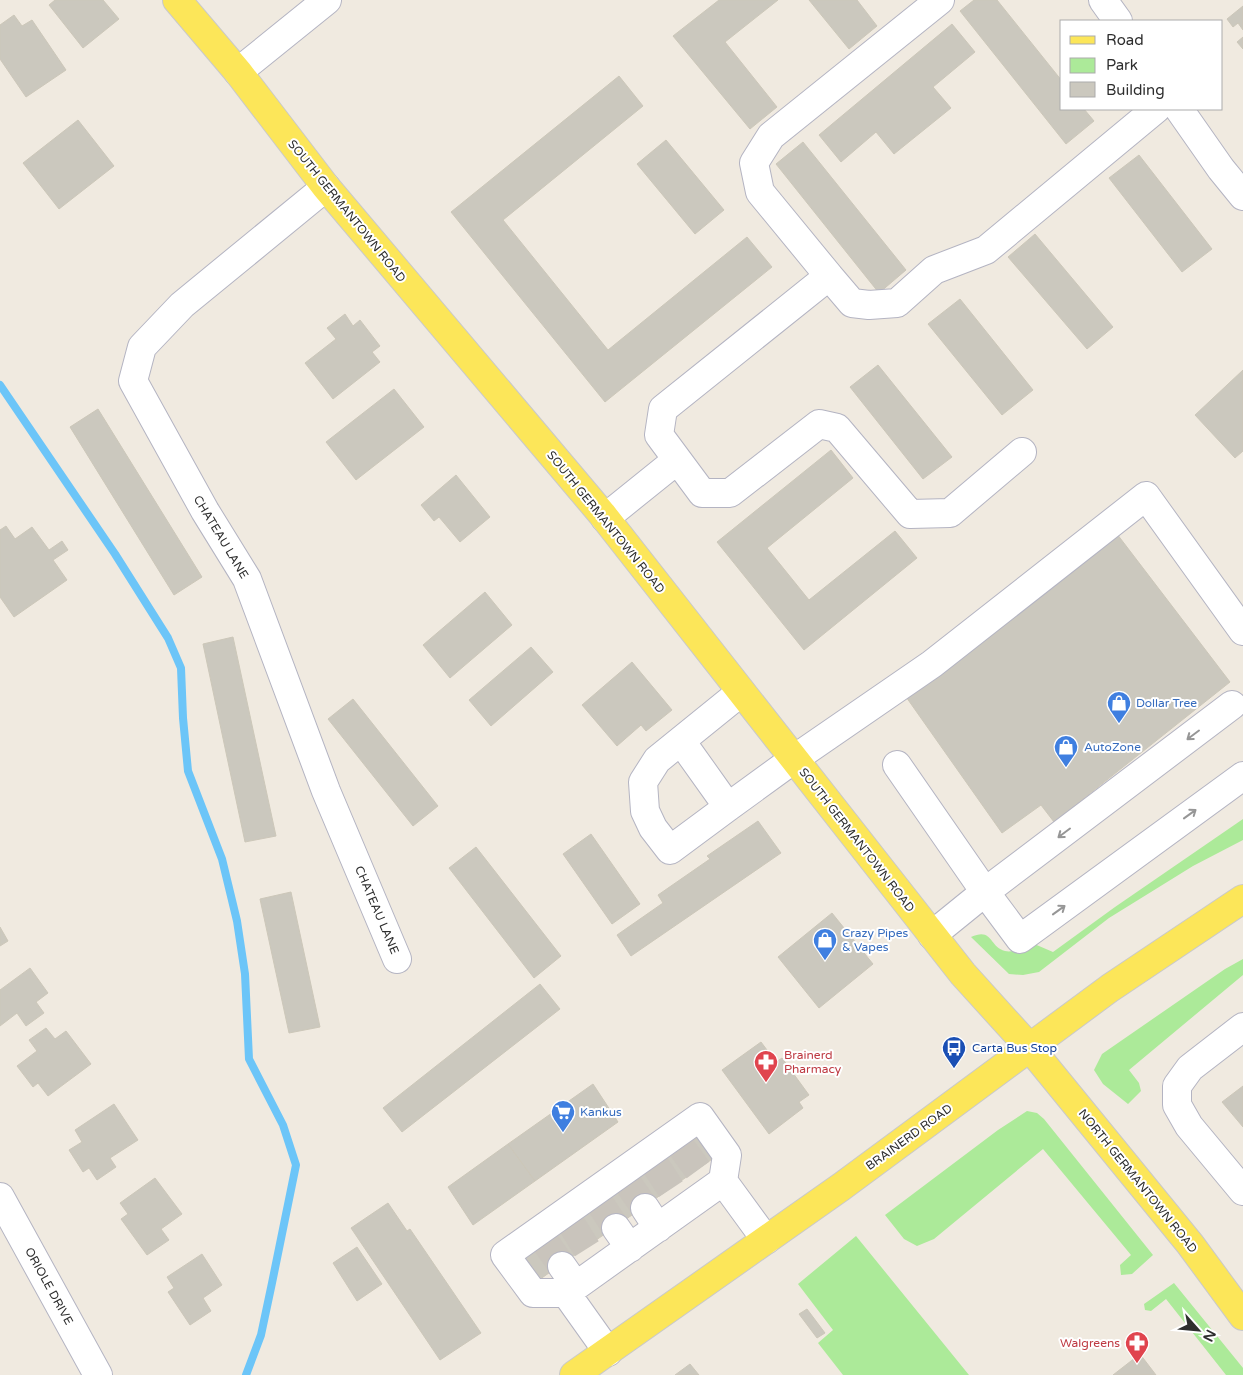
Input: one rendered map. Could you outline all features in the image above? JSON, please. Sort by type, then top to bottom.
[{"type":"main road","name":"SOUTH GERMANTOWN ROAD","points":[[177,0],[238,72],[326,188],[605,518],[963,974],[1030,1048]]},
{"type":"main road","name":"BRAINERD ROAD","points":[[574,1375],[841,1187],[1110,988],[1243,898]]},
{"type":"main road","name":"NORTH GERMANTOWN ROAD","points":[[1030,1048],[1239,1304]]},
{"type":"street","points":[[238,72],[327,0]]},
{"type":"street","points":[[940,0],[771,136],[754,163],[760,192],[852,303],[897,303],[934,270],[986,250],[1155,110]]},
{"type":"street","points":[[1103,0],[1117,20]]},
{"type":"street","points":[[1180,110],[1221,169],[1243,196]]},
{"type":"street","name":"CHATEAU LANE","points":[[326,188],[182,305],[142,347],[133,381],[205,511],[247,579],[326,792],[397,959]]},
{"type":"street","points":[[829,276],[663,409],[659,435],[702,493],[730,493],[819,424],[837,428],[910,514],[950,514],[1022,452]]},
{"type":"street","points":[[605,518],[678,460]]},
{"type":"street","points":[[741,692],[657,760],[643,782],[645,811],[653,828],[670,850],[794,759],[932,664],[1146,496],[1243,632]]},
{"type":"street","points":[[932,935],[985,892],[1239,707]]},
{"type":"street","points":[[681,741],[728,807]]},
{"type":"street","points":[[897,765],[1020,939],[1243,776]]},
{"type":"street","points":[[1243,1027],[1190,1068],[1177,1086],[1177,1105],[1189,1126],[1243,1191]]},
{"type":"street","points":[[700,1118],[727,1155],[711,1180],[678,1199],[651,1218],[594,1259],[568,1282],[533,1293],[505,1255],[542,1237],[597,1199],[678,1142],[700,1118]]},
{"type":"street","points":[[711,1180],[766,1240]]},
{"type":"street","name":"ORIOLE DRIVE","points":[[0,1197],[98,1375]]},
{"type":"street","points":[[568,1282],[608,1352]]},
{"type":"green space","points":[[1243,819],[1243,840],[1193,866],[1109,918],[1039,972],[1023,975],[1009,974],[971,937],[983,934],[996,946],[1005,951],[1022,948],[1032,943],[1053,952]]},
{"type":"green space","points":[[1243,959],[1243,975],[1129,1070],[1139,1083],[1141,1091],[1128,1104],[1103,1084],[1094,1070],[1102,1054],[1225,969]]},
{"type":"green space","points":[[1027,1111],[1037,1113],[1044,1119],[1153,1255],[1132,1274],[1121,1275],[1120,1265],[1131,1255],[1043,1149],[934,1239],[917,1246],[904,1239],[885,1215],[998,1130]]},
{"type":"green space","points":[[856,1236],[969,1375],[843,1375],[818,1343],[833,1330],[798,1284]]},
{"type":"green space","points":[[1174,1283],[1243,1368],[1243,1375],[1226,1375],[1166,1299],[1151,1311],[1145,1310],[1144,1304]]},
{"type":"building","points":[[55,0],[103,0],[119,19],[83,48],[49,5]]},
{"type":"building","points":[[719,0],[778,0],[725,42],[777,107],[750,129],[673,36]]},
{"type":"building","points":[[809,0],[857,0],[877,26],[849,49]]},
{"type":"building","points":[[974,0],[997,0],[1060,79],[1060,110],[1085,110],[1094,121],[1066,144],[960,11]]},
{"type":"building","points":[[1243,6],[1243,30],[1238,23],[1233,27],[1227,19]]},
{"type":"building","points":[[14,15],[22,26],[32,20],[66,70],[26,97],[0,59],[0,25]]},
{"type":"building","points":[[952,24],[975,52],[933,87],[951,108],[894,154],[876,132],[841,162],[819,135]]},
{"type":"building","points":[[1243,37],[1243,49],[1237,42]]},
{"type":"building","points":[[619,76],[643,106],[503,220],[608,350],[747,237],[772,267],[605,402],[451,212]]},
{"type":"building","points":[[78,120],[114,166],[59,209],[23,163]]},
{"type":"building","points":[[666,140],[724,210],[695,234],[637,164]]},
{"type":"building","points":[[803,142],[906,270],[879,293],[776,164]]},
{"type":"building","points":[[1139,155],[1212,249],[1182,272],[1109,178]]},
{"type":"building","points":[[1035,234],[1113,327],[1087,349],[1008,257]]},
{"type":"building","points":[[960,299],[1033,390],[1002,415],[928,324]]},
{"type":"building","points":[[345,314],[353,326],[360,320],[380,346],[372,352],[380,362],[333,399],[305,363],[336,339],[327,328]]},
{"type":"building","points":[[878,365],[952,457],[923,479],[850,387]]},
{"type":"building","points":[[1243,370],[1243,451],[1235,458],[1195,415]]},
{"type":"building","points":[[394,389],[424,427],[356,480],[326,442]]},
{"type":"building","points":[[98,409],[202,577],[174,595],[70,427]]},
{"type":"building","points":[[831,450],[853,478],[767,548],[809,600],[895,531],[917,558],[804,650],[717,542]]},
{"type":"building","points":[[456,475],[490,517],[460,542],[439,517],[434,521],[421,505]]},
{"type":"building","points":[[6,526],[15,539],[32,527],[49,550],[62,541],[68,550],[53,560],[67,580],[14,617],[0,597],[0,530]]},
{"type":"building","points":[[1117,534],[1230,682],[1054,822],[1041,805],[1002,833],[904,694]]},
{"type":"building","points":[[485,592],[512,625],[450,678],[423,645]]},
{"type":"building","points":[[233,637],[276,836],[245,842],[203,644]]},
{"type":"building","points":[[531,647],[553,672],[491,726],[469,700]]},
{"type":"building","points":[[632,662],[672,710],[646,731],[641,725],[617,746],[582,705]]},
{"type":"building","points":[[353,699],[438,806],[413,826],[328,719]]},
{"type":"building","points":[[758,821],[781,853],[631,956],[617,935],[663,903],[658,895],[710,859],[707,856]]},
{"type":"building","points":[[591,834],[640,904],[612,924],[563,854]]},
{"type":"building","points":[[476,847],[561,956],[534,978],[449,868]]},
{"type":"building","points":[[291,892],[320,1027],[289,1033],[260,899]]},
{"type":"building","name":"Crazy Pipes & Vapes","points":[[832,913],[873,964],[819,1008],[778,957]]},
{"type":"building","points":[[0,927],[8,941],[0,946]]},
{"type":"building","points":[[30,968],[48,993],[36,1002],[44,1013],[26,1026],[17,1013],[0,1026],[0,990]]},
{"type":"building","points":[[540,984],[560,1009],[402,1132],[383,1108]]},
{"type":"building","points":[[46,1028],[55,1039],[66,1031],[91,1064],[48,1096],[38,1083],[33,1087],[17,1066],[37,1051],[29,1040]]},
{"type":"building","name":"Brainerd Pharmacy","points":[[761,1042],[776,1062],[782,1058],[809,1095],[799,1102],[803,1108],[769,1134],[722,1070]]},
{"type":"building","name":"Kankus","points":[[593,1084],[618,1122],[535,1181],[508,1144]]},
{"type":"building","points":[[1243,1086],[1243,1127],[1222,1102]]},
{"type":"building","points":[[114,1104],[138,1140],[110,1158],[116,1167],[97,1180],[89,1168],[83,1172],[69,1150],[82,1142],[75,1130]]},
{"type":"building","points":[[702,1132],[718,1155],[536,1282],[521,1259]]},
{"type":"building","points":[[508,1144],[535,1181],[473,1225],[448,1187]]},
{"type":"building","points":[[155,1178],[182,1214],[161,1229],[169,1240],[147,1255],[121,1219],[128,1214],[120,1203]]},
{"type":"building","points":[[388,1203],[407,1231],[410,1229],[481,1333],[440,1360],[351,1228]]},
{"type":"building","points":[[357,1247],[382,1284],[357,1301],[333,1263]]},
{"type":"building","points":[[202,1254],[222,1285],[203,1298],[211,1311],[190,1325],[168,1292],[174,1288],[167,1277]]},
{"type":"building","points":[[807,1309],[825,1333],[817,1338],[799,1314]]},
{"type":"building","name":"Walgreens","points":[[1140,1354],[1156,1375],[1113,1375]]},
{"type":"building","points":[[690,1364],[699,1375],[675,1375]]},
{"type":"waterway","points":[[0,385],[115,554],[168,638],[181,668],[188,771],[222,859],[237,921],[245,974],[249,1059],[283,1125],[296,1165],[261,1335],[246,1375]]},
{"type":"tunnel","points":[[682,1148],[698,1170]]},
{"type":"tunnel","points":[[656,1166],[671,1189]]},
{"type":"tunnel","points":[[629,1185],[645,1208]]},
{"type":"tunnel","points":[[601,1205],[616,1228]]},
{"type":"tunnel","points":[[572,1225],[587,1249]]},
{"type":"tunnel","points":[[546,1243],[562,1266]]},
{"type":"place","name":"Dollar Tree","points":[[1119,724]]},
{"type":"place","name":"AutoZone","points":[[1066,768]]},
{"type":"place","name":"Crazy Pipes & Vapes","points":[[825,961]]},
{"type":"place","name":"Carta Bus Stop","points":[[954,1069]]},
{"type":"place","name":"Brainerd Pharmacy","points":[[766,1083]]},
{"type":"place","name":"Kankus","points":[[563,1133]]},
{"type":"place","name":"Walgreens","points":[[1137,1364]]}]
